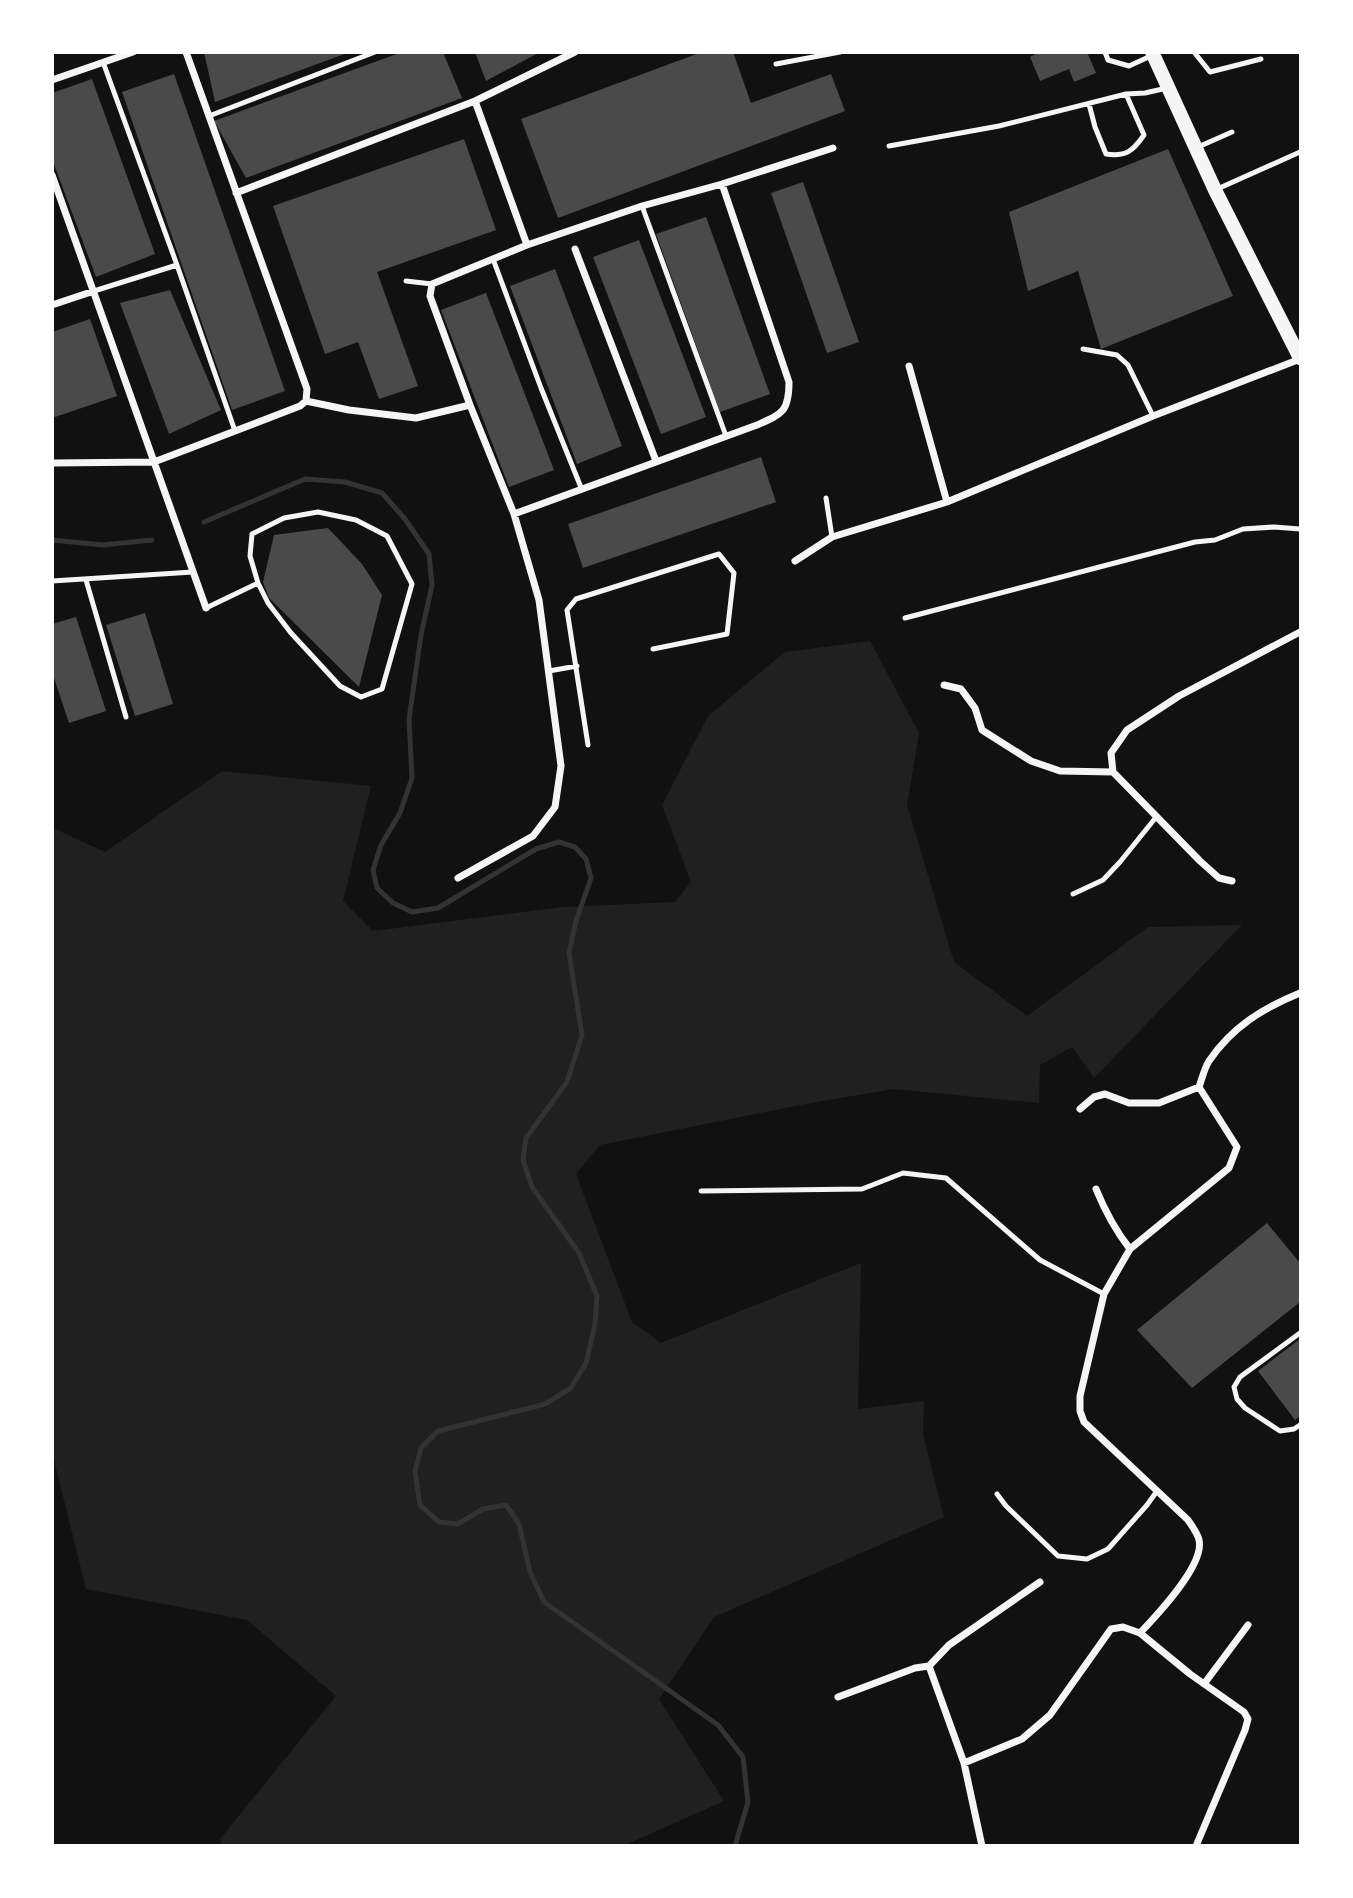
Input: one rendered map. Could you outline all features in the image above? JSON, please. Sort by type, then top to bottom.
[{"type":"main road","points":[[1152,54],[1215,190],[1300,358]]},
{"type":"street","points":[[52,79],[133,52]]},
{"type":"street","points":[[52,463],[154,462],[300,406],[306,401],[307,389],[187,52]]},
{"type":"street","points":[[236,193],[475,101],[575,52]]},
{"type":"street","points":[[475,101],[527,245]]},
{"type":"street","points":[[458,878],[533,836],[555,807],[561,766],[539,600],[514,514],[430,296],[432,284],[527,245],[642,206],[722,184],[833,148]]},
{"type":"street","points":[[52,175],[205,608]]},
{"type":"street","points":[[514,514],[757,425],[780,415],[787,404],[789,382],[722,184]]},
{"type":"street","points":[[575,249],[656,461]]},
{"type":"street","points":[[52,304],[94,291]]},
{"type":"street","points":[[795,561],[832,537],[947,502],[1300,358]]},
{"type":"street","points":[[909,366],[947,502]]},
{"type":"street","points":[[306,401],[349,410],[416,418],[470,405]]},
{"type":"street","points":[[1232,881],[1219,878],[1200,861],[1113,772],[1111,753],[1127,730],[1179,696],[1300,632]]},
{"type":"street","points":[[944,685],[961,689],[975,708],[982,730],[1031,761],[1060,771],[1113,772]]},
{"type":"street","points":[[1080,1109],[1094,1097],[1105,1094],[1129,1102],[1158,1103],[1199,1087],[1208,1063],[1236,1028],[1277,1003],[1300,993]]},
{"type":"street","points":[[1139,1633],[1162,1611],[1181,1585],[1198,1556],[1199,1539],[1188,1520],[1084,1422],[1080,1411],[1080,1396],[1104,1294],[1130,1249],[1229,1168],[1237,1147],[1199,1087]]},
{"type":"street","points":[[1096,1189],[1108,1216],[1130,1249]]},
{"type":"street","points":[[838,1697],[915,1668],[929,1666],[948,1645],[1040,1581]]},
{"type":"street","points":[[1204,1684],[1248,1625]]},
{"type":"street","points":[[964,1763],[1022,1739],[1050,1715],[1111,1629],[1123,1627],[1139,1633],[1180,1667],[1244,1712],[1248,1719],[1196,1846]]},
{"type":"street","points":[[929,1666],[964,1763],[982,1846]]},
{"type":"lane","points":[[209,116],[375,52]]},
{"type":"lane","points":[[776,64],[840,52]]},
{"type":"lane","points":[[1105,52],[1108,60],[1129,66],[1152,54]]},
{"type":"lane","points":[[1194,52],[1210,72],[1261,59]]},
{"type":"lane","points":[[103,62],[235,430]]},
{"type":"lane","points":[[889,146],[999,127],[1126,94],[1167,88]]},
{"type":"lane","points":[[1089,104],[1106,154],[1119,156],[1135,148],[1144,135],[1126,94]]},
{"type":"lane","points":[[1195,148],[1232,132]]},
{"type":"lane","points":[[1215,190],[1300,152]]},
{"type":"lane","points":[[642,206],[726,436]]},
{"type":"lane","points":[[493,259],[582,490]]},
{"type":"lane","points":[[94,291],[177,265]]},
{"type":"lane","points":[[406,281],[432,284]]},
{"type":"lane","points":[[1083,349],[1116,355],[1128,365],[1153,416]]},
{"type":"lane","points":[[826,498],[832,537]]},
{"type":"lane","points":[[318,512],[356,520],[387,536],[412,584],[382,689],[360,697],[340,686],[291,633],[268,603],[258,583],[250,556],[252,534],[284,518],[318,512]]},
{"type":"lane","points":[[905,618],[1195,542],[1215,540],[1243,529],[1300,529]]},
{"type":"lane","points":[[588,745],[567,610],[576,599],[719,554],[734,573],[727,634],[653,649]]},
{"type":"lane","points":[[52,581],[193,572]]},
{"type":"lane","points":[[86,580],[126,717]]},
{"type":"lane","points":[[205,608],[258,583]]},
{"type":"lane","points":[[549,671],[577,666]]},
{"type":"lane","points":[[1073,894],[1103,880],[1157,816]]},
{"type":"lane","points":[[701,1191],[862,1189],[903,1173],[946,1178],[1040,1260],[1104,1294]]},
{"type":"lane","points":[[1300,1333],[1240,1377],[1234,1387],[1237,1399],[1245,1408],[1280,1431],[1294,1429],[1300,1425]]},
{"type":"lane","points":[[997,1493],[1006,1506],[1058,1556],[1087,1559],[1108,1549],[1157,1491]]},
{"type":"shaded area","points":[[870,641],[919,733],[907,805],[954,962],[1027,1016],[1148,927],[1242,925],[1094,1078],[1072,1047],[1040,1065],[1039,1103],[893,1089],[600,1145],[576,1174],[632,1322],[661,1343],[861,1263],[858,1409],[924,1401],[923,1434],[944,1517],[714,1617],[659,1699],[724,1801],[625,1845],[222,1845],[220,1839],[336,1696],[247,1620],[86,1589],[53,1456],[53,828],[105,852],[222,771],[371,786],[343,901],[373,931],[563,907],[675,902],[691,882],[662,805],[708,716],[785,652]]},
{"type":"building","points":[[204,52],[347,52],[347,53],[215,102]]},
{"type":"building","points":[[402,52],[443,52],[462,98],[246,178],[214,121]]},
{"type":"building","points":[[475,52],[540,52],[486,81]]},
{"type":"building","points":[[702,52],[733,52],[751,103],[831,74],[845,111],[558,218],[521,119]]},
{"type":"building","points":[[1039,52],[1087,52],[1096,73],[1074,82],[1069,69],[1040,81],[1030,57]]},
{"type":"building","points":[[174,74],[285,391],[232,410],[122,92]]},
{"type":"building","points":[[92,79],[155,254],[96,277],[52,159],[52,93]]},
{"type":"building","points":[[464,139],[496,230],[377,272],[418,386],[379,399],[358,342],[325,354],[273,206]]},
{"type":"building","points":[[1168,149],[1233,296],[1101,349],[1078,271],[1028,291],[1009,212]]},
{"type":"building","points":[[803,182],[859,342],[827,353],[771,193]]},
{"type":"building","points":[[706,217],[770,394],[720,412],[656,234]]},
{"type":"building","points":[[639,240],[706,417],[661,434],[593,257]]},
{"type":"building","points":[[555,269],[622,446],[577,464],[510,286]]},
{"type":"building","points":[[170,290],[221,410],[169,434],[120,303]]},
{"type":"building","points":[[486,293],[554,470],[509,487],[441,310]]},
{"type":"building","points":[[90,319],[117,396],[52,418],[52,332]]},
{"type":"building","points":[[761,457],[776,502],[583,568],[568,524]]},
{"type":"building","points":[[328,528],[362,564],[382,595],[359,687],[269,598],[263,582],[274,535]]},
{"type":"building","points":[[145,613],[173,704],[135,716],[106,625]]},
{"type":"building","points":[[76,617],[106,711],[69,723],[52,672],[52,624]]},
{"type":"building","points":[[1267,1223],[1300,1263],[1300,1302],[1192,1388],[1137,1330]]},
{"type":"building","points":[[1300,1339],[1300,1416],[1295,1420],[1258,1371]]},
{"type":"waterway","points":[[204,522],[305,479],[345,482],[382,493],[405,519],[429,554],[432,585],[421,635],[409,719],[412,778],[400,813],[381,845],[373,870],[377,888],[393,903],[412,912],[438,908],[536,849],[559,842],[575,847],[586,859],[591,878],[576,921],[569,953],[582,1035],[567,1082],[526,1138],[523,1160],[532,1187],[579,1253],[597,1296],[595,1324],[586,1363],[571,1388],[545,1404],[438,1431],[421,1448],[415,1471],[420,1505],[439,1522],[458,1524],[483,1509],[506,1505],[519,1524],[530,1572],[544,1602],[718,1725],[743,1757],[748,1802],[735,1846]]},
{"type":"waterway","points":[[52,540],[103,545],[152,540]]}]
